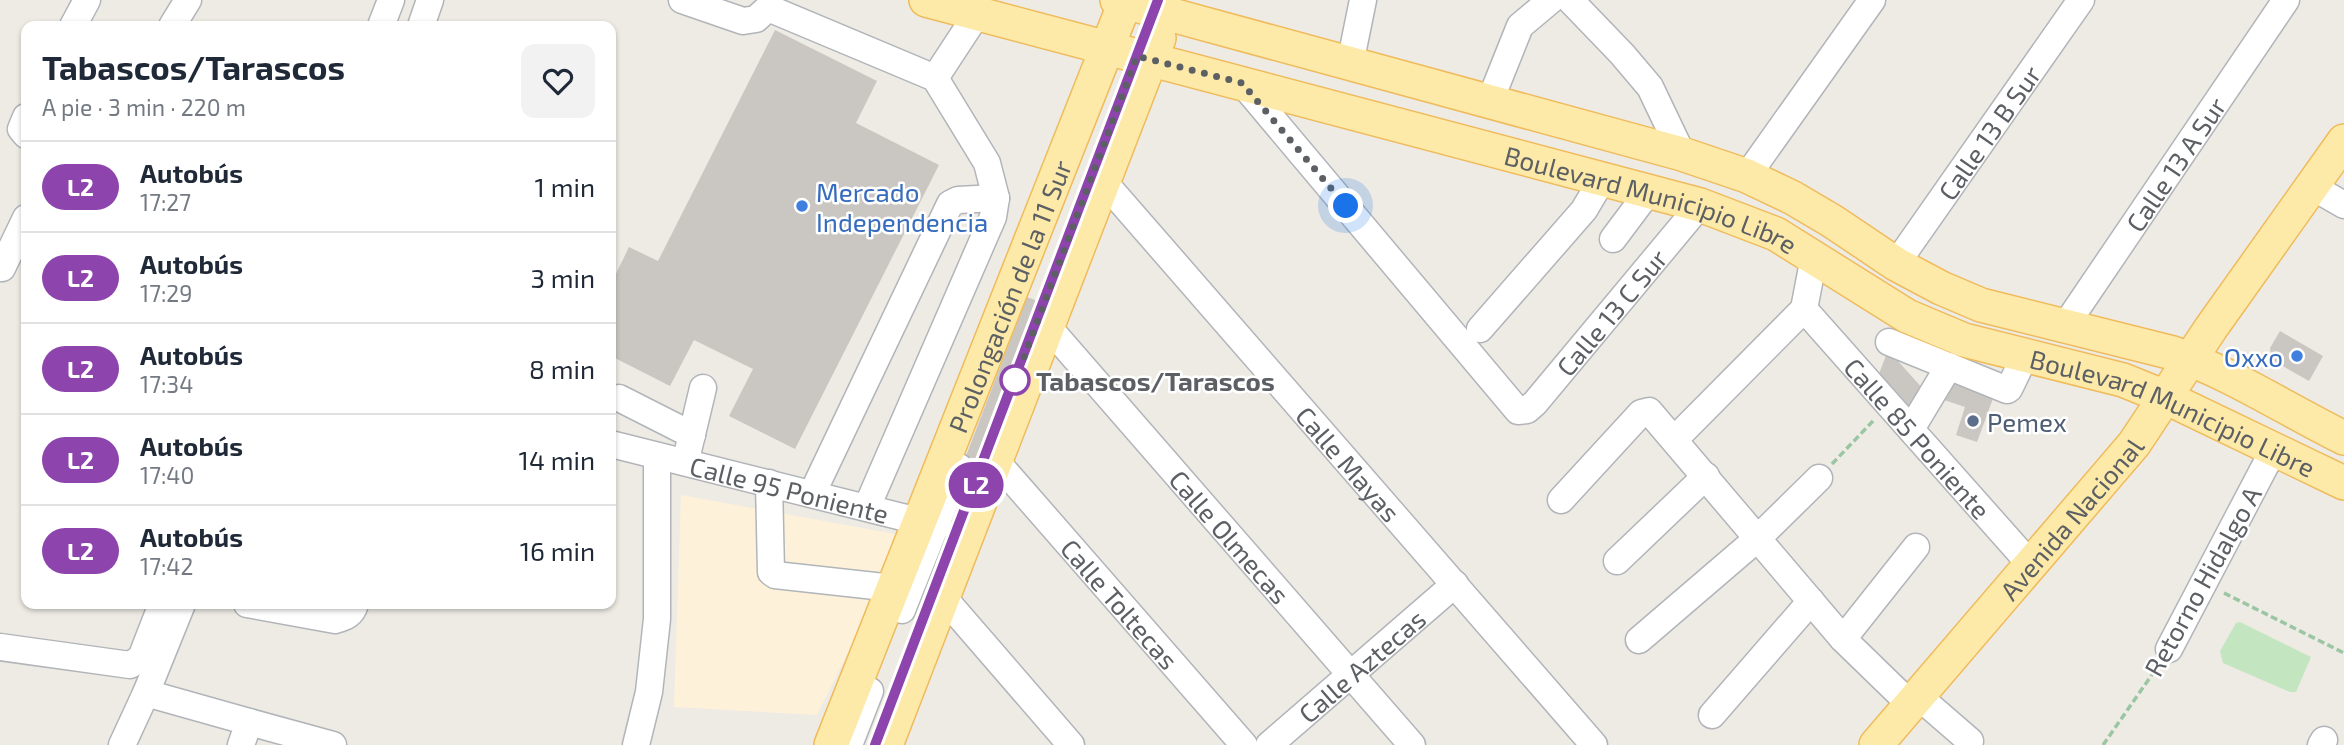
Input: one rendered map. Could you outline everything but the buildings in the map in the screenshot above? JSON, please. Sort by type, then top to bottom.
[{"type":"main road","name":"Boulevard Municipio Libre","points":[[926,0],[1700,205],[1776,234],[1814,257],[1898,329],[1964,340],[2123,380],[2165,397],[2344,482]]},
{"type":"main road","name":"Boulevard Municipio Libre","points":[[1144,4],[1350,64],[1669,150],[1747,176],[1832,221],[1896,264],[1941,288],[1981,305],[2190,359],[2343,434]]},
{"type":"main road","name":"Prolongación de la 11 Sur","points":[[887,743],[943,597],[946,527],[1128,54],[1144,4]]},
{"type":"main road","name":"Prolongación de la 11 Sur","points":[[831,745],[893,588],[946,527],[996,461],[1104,182],[1128,54],[1144,4]]},
{"type":"main road","name":"Avenida Nacional","points":[[1876,745],[2134,444],[2190,359],[2344,141]]},
{"type":"street","points":[[76,21],[87,0]]},
{"type":"street","points":[[175,21],[188,0]]},
{"type":"street","points":[[384,21],[391,0]]},
{"type":"street","points":[[423,21],[430,0]]},
{"type":"street","points":[[682,0],[743,22],[756,19],[768,4],[935,78],[988,163],[996,198],[993,217],[867,507]]},
{"type":"street","points":[[1350,64],[1363,0]]},
{"type":"street","points":[[1490,102],[1520,26],[1551,0]]},
{"type":"street","points":[[1570,0],[1650,87],[1669,150]]},
{"type":"street","points":[[1747,176],[1872,0]]},
{"type":"street","name":"Calle 13 B Sur","points":[[1896,264],[2081,0]]},
{"type":"street","name":"Calle 13 A Sur","points":[[2065,326],[2286,0]]},
{"type":"street","points":[[935,78],[977,14]]},
{"type":"street","name":"Calle 13 C Sur","points":[[1242,83],[1518,411],[1527,410],[1535,403],[1700,205]]},
{"type":"street","points":[[1480,328],[1584,210],[1603,178]]},
{"type":"street","name":"Calle Mayas","points":[[1104,182],[1594,745]]},
{"type":"street","points":[[2311,186],[2344,205]]},
{"type":"street","points":[[1613,239],[1649,191]]},
{"type":"street","points":[[812,494],[950,204],[958,200],[996,198]]},
{"type":"street","points":[[10,270],[21,234]]},
{"type":"street","points":[[1675,439],[1804,309],[1814,257]]},
{"type":"street","name":"Calle 85 Poniente","points":[[1804,309],[2031,565]]},
{"type":"street","name":"Calle Olmecas","points":[[1049,328],[1412,745]]},
{"type":"street","points":[[1868,382],[1898,329],[1949,366],[2008,390],[2025,356]]},
{"type":"street","points":[[1910,429],[1949,366]]},
{"type":"street","points":[[685,463],[703,388]]},
{"type":"street","points":[[619,398],[692,435]]},
{"type":"street","points":[[1561,500],[1640,413],[1649,411],[1843,639],[1914,701],[1970,741]]},
{"type":"street","name":"Calle 95 Poniente","points":[[616,445],[946,527]]},
{"type":"street","name":"Retorno Hidalgo A","points":[[2169,649],[2274,449]]},
{"type":"street","points":[[636,745],[649,692],[657,619],[657,456]]},
{"type":"street","name":"Calle Toltecas","points":[[996,461],[1244,745]]},
{"type":"street","points":[[1617,561],[1706,476]]},
{"type":"street","points":[[1639,640],[1758,538],[1819,478]]},
{"type":"street","points":[[769,484],[771,572],[775,575],[893,588]]},
{"type":"street","points":[[887,743],[946,527]]},
{"type":"street","points":[[849,745],[946,527]]},
{"type":"street","points":[[1843,639],[1916,547]]},
{"type":"street","name":"Calle Aztecas","points":[[1269,745],[1455,583]]},
{"type":"street","points":[[943,597],[1071,745]]},
{"type":"street","points":[[1712,715],[1811,601]]},
{"type":"street","points":[[0,647],[130,665],[141,659],[160,609]]},
{"type":"street","points":[[125,744],[180,609]]},
{"type":"street","points":[[274,609],[335,620],[345,617],[354,609]]},
{"type":"street","points":[[146,693],[245,733],[333,745]]},
{"type":"path","points":[[1819,478],[1888,404]]},
{"type":"path","points":[[2203,582],[2344,653]]},
{"type":"path","name":"Retorno Hidalgo A","points":[[2103,745],[2169,649]]},
{"type":"shaded area","points":[[681,495],[906,536],[817,715],[674,707]]},
{"type":"green space","points":[[2240,622],[2311,657],[2296,692],[2290,692],[2223,663],[2220,651],[2236,623]]},
{"type":"bus line","name":"L2","points":[[875,745],[959,530],[1158,0]]},
{"type":"place","name":"Mercado Independencia","points":[[802,206]]},
{"type":"place","name":"Oxxo","points":[[2297,356]]},
{"type":"place","name":"Tabascos/Tarascos","points":[[1015,380]]},
{"type":"place","name":"Pemex","points":[[1973,421]]},
{"type":"route","points":[[1015,380],[1013,386],[1137,56],[1242,83],[1346,206]]}]
